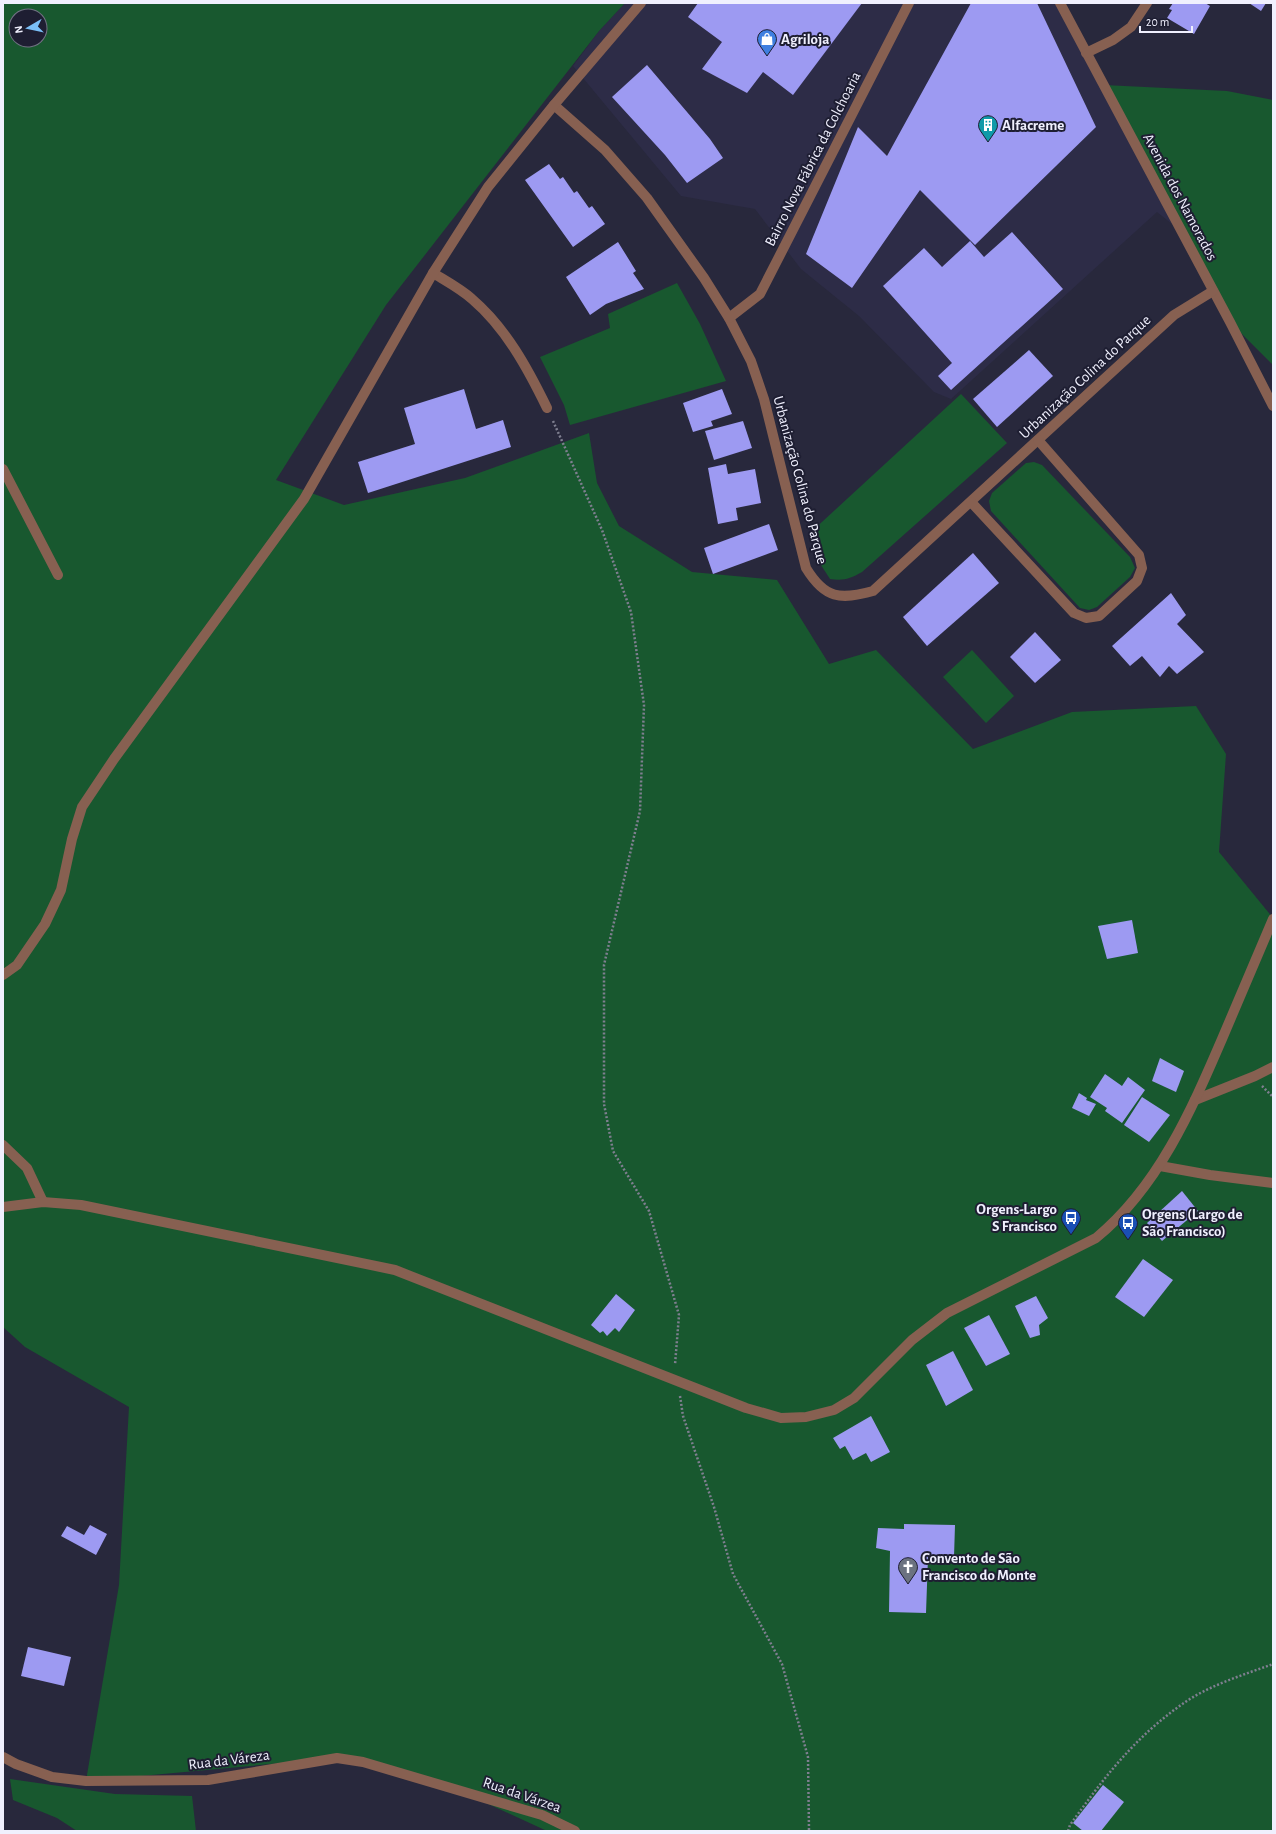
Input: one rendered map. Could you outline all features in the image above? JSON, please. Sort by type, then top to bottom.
[{"type":"street","points":[[3,975],[17,965],[45,924],[61,890],[72,839],[82,807],[118,752],[304,499],[434,273],[488,187],[554,105],[641,3]]},
{"type":"street","name":"Bairro Nova Fábrica da Colchoaria","points":[[729,318],[760,294],[909,3]]},
{"type":"street","name":"Avenida dos Namorados","points":[[1060,3],[1273,406]]},
{"type":"street","points":[[1086,53],[1113,40],[1131,27],[1147,3]]},
{"type":"street","name":"Urbanização Colina do Parque","points":[[554,105],[605,150],[647,198],[704,278],[729,318],[752,361],[764,399],[806,568],[815,584],[842,597],[873,592],[1174,315],[1213,291]]},
{"type":"street","points":[[434,273],[472,299],[498,326],[527,368],[547,408]]},
{"type":"street","points":[[970,502],[1074,613],[1086,618],[1099,616],[1137,581],[1142,568],[1139,555],[1038,440]]},
{"type":"street","points":[[3,468],[58,576]]},
{"type":"street","points":[[3,1207],[43,1202],[81,1205],[395,1270],[746,1408],[781,1418],[806,1417],[834,1410],[854,1398],[912,1340],[947,1313],[1096,1238],[1111,1226],[1160,1166],[1196,1100],[1273,919]]},
{"type":"street","points":[[1196,1100],[1273,1067]]},
{"type":"street","points":[[3,1145],[26,1168],[43,1202]]},
{"type":"street","points":[[1160,1166],[1210,1175],[1273,1183]]},
{"type":"street","name":"Rua da Váreza","points":[[3,1757],[16,1764],[52,1777],[86,1781],[208,1780],[337,1758],[363,1762],[458,1790]]},
{"type":"street","name":"Rua da Várzea","points":[[458,1790],[542,1815],[575,1831]]},
{"type":"path","points":[[553,421],[602,530],[630,612],[644,705],[640,811],[604,965],[604,1104],[613,1151],[649,1211],[679,1315],[674,1360],[683,1416],[714,1507],[733,1574],[782,1664],[808,1757],[809,1831]]},
{"type":"path","points":[[1068,1831],[1070,1825],[1107,1774],[1137,1740],[1182,1704],[1228,1680],[1273,1664]]},
{"type":"shaded area","points":[[625,3],[1060,3],[1181,231],[1157,212],[951,399],[934,392],[859,316],[801,269],[755,209],[681,196],[573,66],[599,31]]},
{"type":"green space","points":[[3,3],[625,3],[599,31],[386,305],[276,480],[344,505],[465,478],[589,433],[597,483],[619,526],[692,572],[777,580],[829,664],[876,650],[973,749],[1072,712],[1196,706],[1226,754],[1219,852],[1273,918],[1273,1831],[547,1831],[458,1790],[337,1758],[86,1781],[119,1585],[129,1407],[25,1347],[3,1327]]},
{"type":"green space","points":[[1104,85],[1227,91],[1273,100],[1273,365],[1230,322]]},
{"type":"green space","points":[[677,283],[700,324],[726,381],[570,425],[564,405],[540,357],[610,328],[608,314]]},
{"type":"green space","points":[[961,394],[1007,443],[862,572],[846,579],[830,579],[819,562],[818,550],[810,533]]},
{"type":"green space","points":[[1034,462],[1042,465],[1130,557],[1135,568],[1130,577],[1097,607],[1089,610],[1080,608],[991,511],[989,501],[992,493],[1026,463]]},
{"type":"green space","points":[[972,650],[1014,696],[986,723],[943,677]]},
{"type":"green space","points":[[10,1779],[115,1794],[192,1796],[196,1831],[77,1831],[57,1818],[13,1800]]},
{"type":"building","name":"Agriloja","points":[[698,3],[862,3],[793,95],[763,72],[747,93],[702,69],[722,42],[688,17]]},
{"type":"building","name":"Alfacreme","points":[[971,3],[1037,3],[1096,127],[975,245],[920,190],[852,288],[806,254],[858,127],[887,156]]},
{"type":"building","points":[[1173,3],[1205,3],[1210,6],[1194,34],[1167,18],[1172,10],[1169,9]]},
{"type":"building","points":[[1249,3],[1266,3],[1261,11]]},
{"type":"building","points":[[647,65],[710,139],[723,158],[687,183],[665,155],[612,97]]},
{"type":"building","points":[[549,164],[560,179],[563,177],[574,193],[577,191],[589,208],[592,206],[605,224],[573,247],[525,180]]},
{"type":"building","points":[[1012,232],[1063,289],[951,390],[938,376],[952,363],[883,286],[924,248],[942,267],[970,241],[984,257]]},
{"type":"building","points":[[618,242],[636,271],[633,273],[644,289],[606,304],[590,315],[566,277]]},
{"type":"building","points":[[1029,350],[1053,376],[997,427],[973,399]]},
{"type":"building","points":[[464,389],[476,429],[503,420],[511,447],[368,493],[358,462],[415,444],[404,408]]},
{"type":"building","points":[[722,389],[732,414],[711,421],[713,426],[693,432],[683,403]]},
{"type":"building","points":[[743,421],[752,448],[714,460],[705,431]]},
{"type":"building","points":[[726,464],[728,474],[755,469],[761,503],[736,508],[738,520],[718,524],[708,468]]},
{"type":"building","points":[[769,524],[778,550],[713,574],[704,548]]},
{"type":"building","points":[[973,553],[999,583],[927,646],[903,617]]},
{"type":"building","points":[[1171,593],[1186,615],[1177,624],[1204,652],[1177,674],[1169,666],[1160,677],[1142,656],[1130,666],[1112,646]]},
{"type":"building","points":[[1035,632],[1061,660],[1035,683],[1010,657]]},
{"type":"building","points":[[1132,920],[1138,953],[1107,959],[1098,926]]},
{"type":"building","points":[[1160,1058],[1184,1071],[1176,1092],[1152,1081]]},
{"type":"building","points":[[1105,1074],[1122,1086],[1128,1077],[1145,1090],[1122,1123],[1105,1111],[1107,1108],[1090,1097]]},
{"type":"building","points":[[1079,1093],[1087,1098],[1086,1100],[1096,1104],[1089,1116],[1072,1108]]},
{"type":"building","points":[[1142,1097],[1170,1115],[1149,1142],[1124,1125]]},
{"type":"building","points":[[1182,1191],[1198,1211],[1162,1241],[1147,1223]]},
{"type":"building","points":[[1143,1259],[1173,1280],[1144,1317],[1115,1297]]},
{"type":"building","points":[[616,1294],[635,1310],[619,1332],[615,1328],[607,1336],[603,1331],[600,1333],[591,1325]]},
{"type":"building","points":[[1036,1296],[1048,1318],[1039,1325],[1040,1335],[1030,1338],[1015,1306]]},
{"type":"building","points":[[989,1315],[1010,1354],[986,1366],[964,1328]]},
{"type":"building","points":[[953,1351],[973,1390],[946,1406],[926,1365]]},
{"type":"building","points":[[871,1416],[890,1452],[871,1462],[866,1453],[853,1460],[845,1446],[840,1449],[833,1438]]},
{"type":"building","name":"Convento de São Francisco do Monte","points":[[904,1524],[955,1525],[954,1557],[928,1557],[926,1613],[889,1612],[890,1551],[876,1548],[878,1528],[904,1529]]},
{"type":"building","points":[[90,1525],[107,1534],[96,1555],[61,1536],[67,1526],[84,1535]]},
{"type":"building","points":[[28,1647],[71,1657],[64,1686],[21,1676]]},
{"type":"building","points":[[1103,1785],[1124,1802],[1101,1831],[1083,1831],[1073,1823]]},
{"type":"place","name":"Agriloja","points":[[767,56]]},
{"type":"place","name":"Alfacreme","points":[[988,142]]},
{"type":"place","name":"Orgens-Largo S Francisco","points":[[1071,1235]]},
{"type":"place","name":"Orgens (Largo de São Francisco)","points":[[1128,1240]]},
{"type":"place","name":"Convento de São Francisco do Monte","points":[[908,1584]]}]
